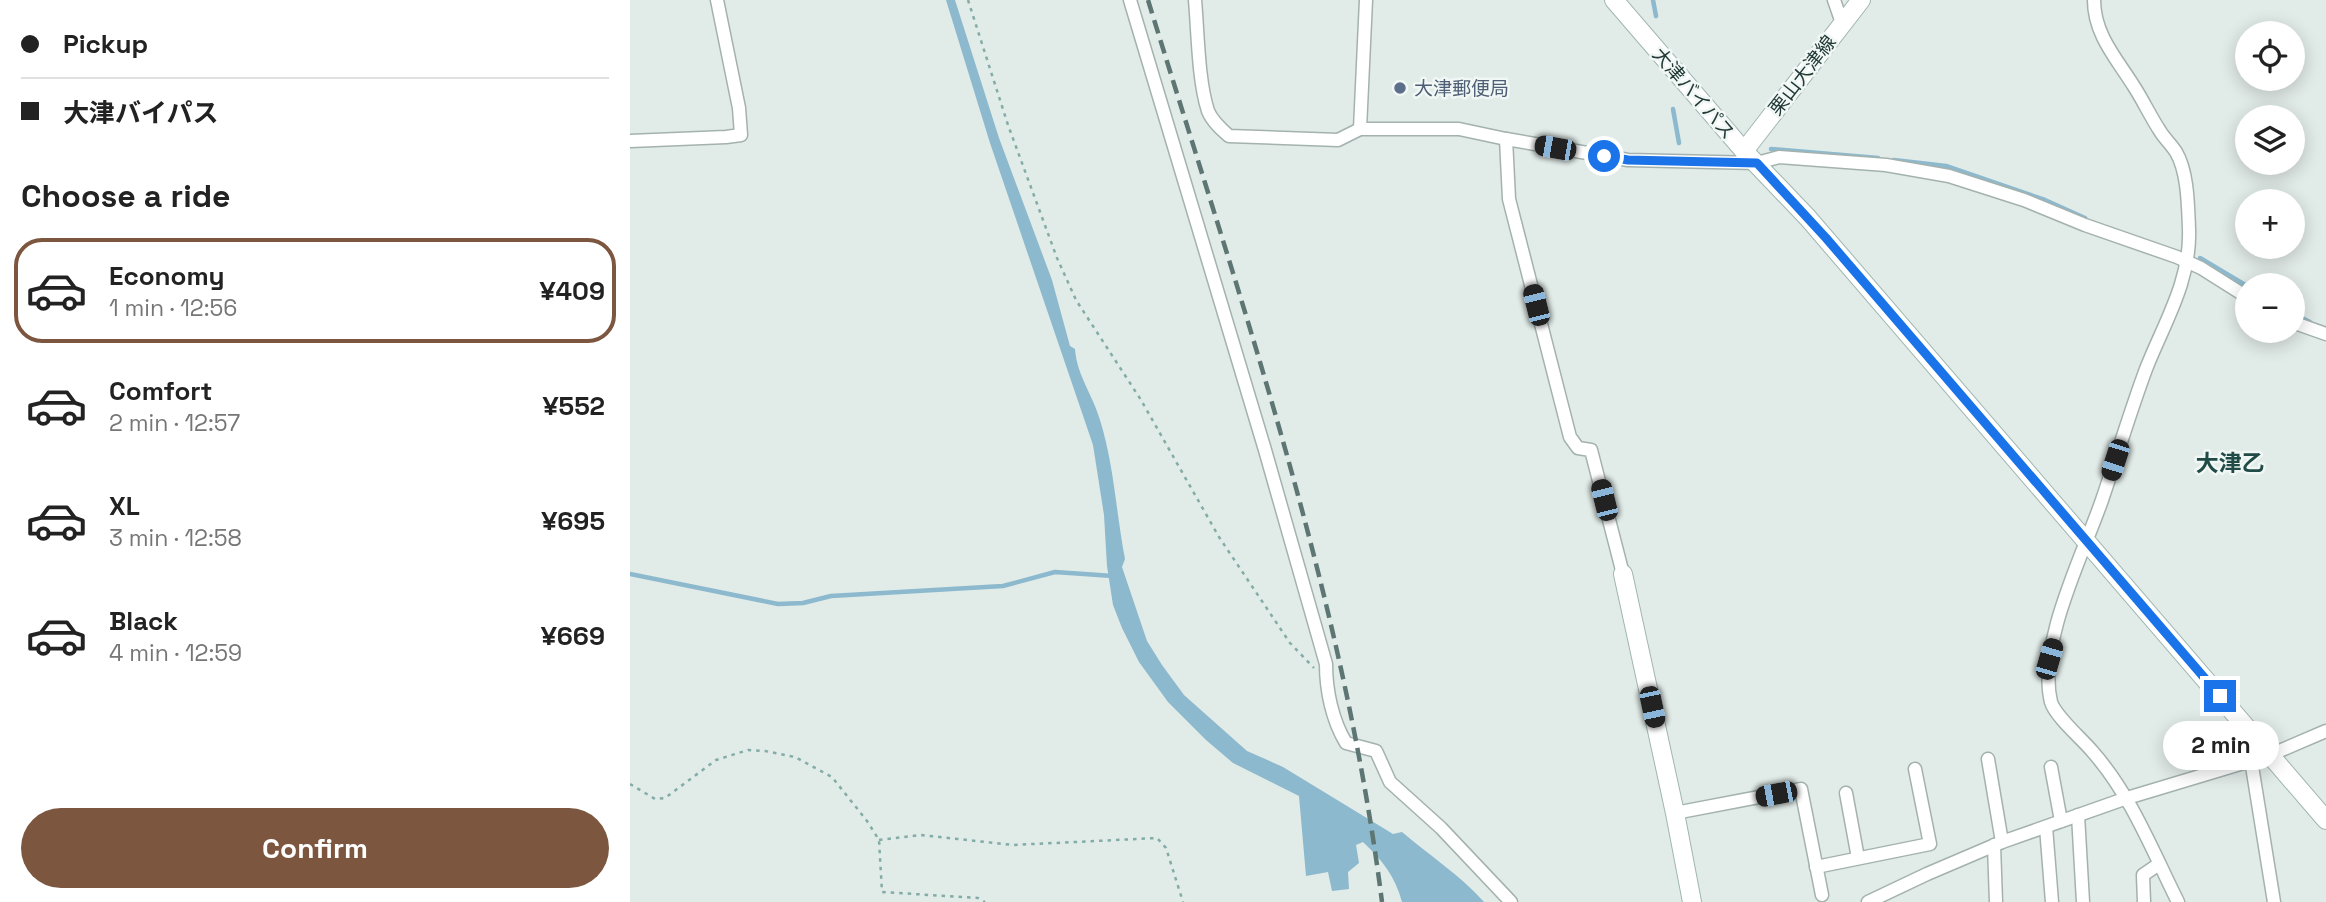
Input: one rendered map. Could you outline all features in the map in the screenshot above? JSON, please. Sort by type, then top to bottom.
[{"type":"main road","name":"大津バイパス","points":[[1614,0],[1750,157],[1817,228],[2326,820]]},
{"type":"main road","name":"栗山大津線","points":[[1750,157],[1842,23],[1861,0]]},
{"type":"main road","points":[[1623,574],[1692,902]]},
{"type":"street","points":[[630,141],[741,135],[739,108],[717,0]]},
{"type":"street","points":[[1130,0],[1326,664],[1326,680],[1337,728],[1346,743],[1377,751],[1390,782],[1441,828],[1511,902]]},
{"type":"street","points":[[1195,0],[1204,89],[1209,112],[1215,123],[1229,136],[1338,140],[1360,129],[1460,129],[1628,160],[1779,157],[1886,164],[1949,176],[2024,200],[2188,262],[2235,289]]},
{"type":"street","points":[[1360,129],[1366,0]]},
{"type":"street","points":[[1834,0],[1842,23]]},
{"type":"street","points":[[2094,0],[2098,29],[2109,51],[2176,152],[2183,167],[2189,230],[2188,262],[2185,278],[2147,369],[2072,577],[2049,659],[2048,686],[2052,707],[2102,763],[2127,798],[2178,902]]},
{"type":"street","points":[[1506,139],[1509,199],[1570,437],[1577,448],[1591,450],[1623,574]]},
{"type":"street","points":[[2305,327],[2326,334]]},
{"type":"street","points":[[1868,902],[1998,844],[2127,798],[2270,755],[2326,731]]},
{"type":"street","points":[[1988,759],[1998,844],[1996,902]]},
{"type":"street","points":[[2251,760],[2274,902]]},
{"type":"street","points":[[2051,766],[2061,821]]},
{"type":"street","points":[[1816,867],[1930,844],[1915,769]]},
{"type":"street","points":[[1675,813],[1801,789],[1822,895]]},
{"type":"street","points":[[1846,793],[1858,858]]},
{"type":"street","points":[[2078,816],[2083,902]]},
{"type":"street","points":[[2046,827],[2052,902]]},
{"type":"street","points":[[2144,902],[2143,875],[2159,864]]},
{"type":"path","points":[[968,0],[1008,125],[1057,258],[1076,300],[1141,400],[1219,537],[1290,643],[1326,680]]},
{"type":"path","points":[[630,784],[655,799],[665,798],[716,760],[748,750],[795,757],[832,777],[867,821],[879,840],[881,892],[978,898],[985,902]]},
{"type":"path","points":[[879,840],[921,835],[1013,845],[1157,838],[1166,848],[1183,902]]},
{"type":"water","points":[[946,0],[955,0],[999,138],[1052,280],[1070,346],[1075,349],[1079,368],[1100,420],[1112,471],[1125,559],[1122,567],[1147,641],[1184,695],[1247,751],[1283,767],[1393,834],[1402,832],[1455,874],[1484,902],[1402,902],[1387,869],[1363,842],[1356,845],[1359,863],[1348,872],[1349,889],[1332,891],[1328,872],[1306,876],[1299,796],[1233,763],[1168,702],[1139,662],[1113,605],[1104,515],[1093,445],[990,143]]},
{"type":"waterway","points":[[1653,0],[1656,16]]},
{"type":"waterway","points":[[1673,109],[1679,143]]},
{"type":"waterway","points":[[1771,149],[1878,158]]},
{"type":"waterway","points":[[1894,160],[1946,166],[2045,200],[2085,218]]},
{"type":"waterway","points":[[2200,258],[2235,279]]},
{"type":"waterway","points":[[2305,320],[2310,322]]},
{"type":"waterway","points":[[630,574],[778,604],[803,603],[831,596],[1003,586],[1055,572],[1113,576]]},
{"type":"railway","points":[[1148,0],[1252,334],[1315,559],[1342,672],[1382,902]]},
{"type":"place","name":"大津郵便局","points":[[1400,88]]},
{"type":"district","name":"大津乙","points":[[2230,463]]},
{"type":"route","points":[[1604,156],[1628,160],[1757,163],[1826,238],[2220,696]]}]
